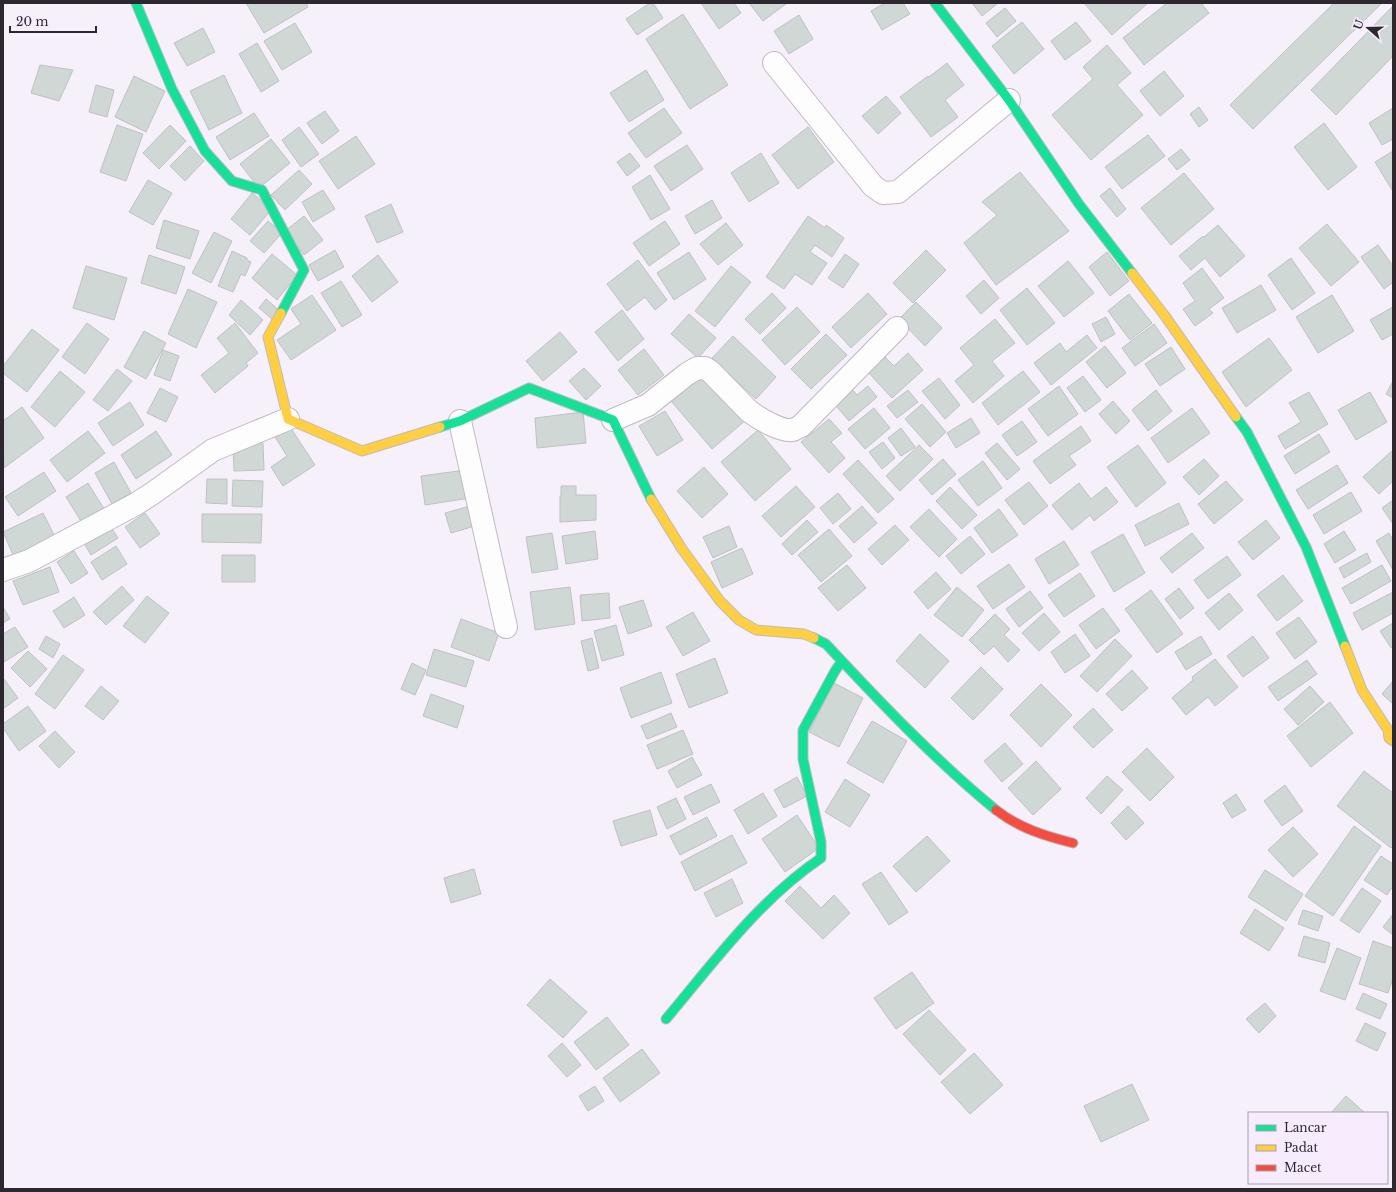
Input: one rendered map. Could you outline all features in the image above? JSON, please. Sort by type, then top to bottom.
[{"type":"street","points":[[136,3],[172,89],[205,151],[232,182],[262,190],[304,270],[268,337],[288,418]]},
{"type":"street","points":[[935,3],[1009,100],[1079,204],[1165,316],[1246,432],[1306,547],[1362,690],[1388,730],[1389,738],[1393,741]]},
{"type":"street","points":[[774,63],[873,186],[884,193],[898,192],[1009,100]]},
{"type":"street","points":[[613,420],[648,405],[687,374],[697,368],[705,368],[711,372],[749,411],[763,421],[785,430],[793,430],[801,426],[897,328]]},
{"type":"street","points":[[3,570],[29,561],[136,504],[213,450],[288,418],[362,451],[460,421],[529,388],[613,420],[648,494],[682,549],[720,601],[739,620],[756,630],[804,634],[826,644],[926,747],[978,796],[1006,818],[1026,828],[1043,835],[1073,843]]},
{"type":"street","points":[[460,421],[506,627]]},
{"type":"street","points":[[666,1019],[757,911],[806,868],[822,858],[821,842],[803,759],[803,730],[842,661]]},
{"type":"building","points":[[246,3],[306,3],[308,7],[264,33]]},
{"type":"building","points":[[650,3],[653,3],[663,18],[637,35],[626,19]]},
{"type":"building","points":[[701,3],[734,3],[741,13],[719,29]]},
{"type":"building","points":[[749,3],[787,3],[763,21]]},
{"type":"building","points":[[885,3],[903,3],[910,14],[882,30],[871,11]]},
{"type":"building","points":[[972,3],[998,3],[982,16]]},
{"type":"building","points":[[1084,3],[1148,3],[1112,35]]},
{"type":"building","points":[[1167,3],[1201,3],[1209,13],[1144,65],[1123,38]]},
{"type":"building","points":[[1334,3],[1382,3],[1253,129],[1230,105]]},
{"type":"building","points":[[1393,6],[1393,56],[1336,115],[1311,90]]},
{"type":"building","points":[[1005,8],[1016,21],[997,37],[986,23]]},
{"type":"building","points":[[683,14],[728,85],[690,109],[646,39]]},
{"type":"building","points":[[799,15],[813,39],[789,54],[774,31]]},
{"type":"building","points":[[1022,22],[1044,49],[1014,74],[992,46]]},
{"type":"building","points":[[1076,22],[1091,41],[1065,60],[1051,41]]},
{"type":"building","points":[[295,23],[312,52],[282,70],[264,41]]},
{"type":"building","points":[[203,28],[215,52],[187,66],[174,43]]},
{"type":"building","points":[[257,43],[279,81],[261,92],[239,54]]},
{"type":"building","points":[[1107,45],[1131,73],[1117,85],[1143,115],[1091,160],[1052,115],[1093,79],[1083,67]]},
{"type":"building","points":[[947,63],[964,85],[945,100],[958,117],[931,137],[900,97]]},
{"type":"building","points":[[40,65],[73,70],[59,101],[31,93]]},
{"type":"building","points":[[646,70],[664,100],[629,122],[610,93]]},
{"type":"building","points":[[1164,71],[1184,96],[1160,116],[1140,91]]},
{"type":"building","points":[[224,75],[242,113],[209,130],[190,91]]},
{"type":"building","points":[[134,76],[165,91],[146,132],[115,117]]},
{"type":"building","points":[[96,85],[114,90],[107,117],[89,112]]},
{"type":"building","points":[[886,96],[901,113],[878,134],[862,116]]},
{"type":"building","points":[[1199,107],[1208,120],[1199,127],[1190,114]]},
{"type":"building","points":[[664,108],[682,133],[646,158],[628,133]]},
{"type":"building","points":[[1393,108],[1393,139],[1382,145],[1369,123]]},
{"type":"building","points":[[325,111],[339,131],[322,144],[307,123]]},
{"type":"building","points":[[254,113],[269,136],[230,160],[216,137]]},
{"type":"building","points":[[1324,123],[1357,167],[1328,190],[1294,147]]},
{"type":"building","points":[[117,125],[143,134],[126,181],[100,172]]},
{"type":"building","points":[[170,125],[186,141],[159,169],[143,153]]},
{"type":"building","points":[[299,127],[319,154],[301,167],[282,140]]},
{"type":"building","points":[[808,127],[834,162],[798,189],[772,155]]},
{"type":"building","points":[[1148,135],[1165,156],[1122,189],[1105,167]]},
{"type":"building","points":[[356,136],[375,164],[338,189],[319,161]]},
{"type":"building","points":[[271,139],[290,163],[259,188],[240,164]]},
{"type":"building","points":[[687,145],[703,169],[671,191],[654,166]]},
{"type":"building","points":[[190,146],[204,161],[185,181],[170,166]]},
{"type":"building","points":[[1181,149],[1190,160],[1177,170],[1168,159]]},
{"type":"building","points":[[1393,151],[1393,190],[1392,190],[1375,162]]},
{"type":"building","points":[[630,153],[640,166],[627,176],[617,162]]},
{"type":"building","points":[[761,153],[779,183],[749,202],[731,173]]},
{"type":"building","points":[[299,170],[312,184],[285,210],[271,195]]},
{"type":"building","points":[[1020,172],[1069,231],[996,285],[964,243],[997,215],[982,202]]},
{"type":"building","points":[[1184,173],[1214,209],[1171,245],[1141,208]]},
{"type":"building","points":[[650,175],[670,209],[651,220],[632,187]]},
{"type":"building","points":[[148,180],[172,193],[153,225],[129,212]]},
{"type":"building","points":[[1110,188],[1126,209],[1117,217],[1100,196]]},
{"type":"building","points":[[323,190],[335,209],[313,222],[302,202]]},
{"type":"building","points":[[252,193],[272,209],[250,235],[231,219]]},
{"type":"building","points":[[712,200],[722,218],[695,234],[685,216]]},
{"type":"building","points":[[391,204],[403,232],[377,243],[365,216]]},
{"type":"building","points":[[304,216],[323,240],[304,255],[285,231]]},
{"type":"building","points":[[808,216],[825,228],[826,225],[844,238],[832,257],[815,245],[810,252],[827,263],[812,285],[795,274],[784,289],[766,277]]},
{"type":"building","points":[[164,220],[199,231],[190,259],[156,248]]},
{"type":"building","points":[[268,221],[282,233],[264,253],[250,241]]},
{"type":"building","points":[[665,221],[680,244],[649,266],[633,243]]},
{"type":"building","points":[[726,223],[743,245],[718,265],[700,244]]},
{"type":"building","points":[[1327,224],[1359,262],[1331,286],[1299,248]]},
{"type":"building","points":[[1218,225],[1245,256],[1220,277],[1205,258],[1191,270],[1179,256]]},
{"type":"building","points":[[214,232],[232,241],[211,283],[192,273]]},
{"type":"building","points":[[1378,245],[1393,266],[1393,282],[1384,289],[1361,257]]},
{"type":"building","points":[[335,250],[344,267],[318,281],[309,265]]},
{"type":"building","points":[[926,250],[946,270],[913,303],[893,283]]},
{"type":"building","points":[[232,251],[247,258],[247,260],[251,262],[245,276],[241,274],[233,292],[218,286]]},
{"type":"building","points":[[689,252],[706,279],[674,300],[657,273]]},
{"type":"building","points":[[1107,252],[1129,281],[1110,296],[1089,267]]},
{"type":"building","points":[[272,254],[297,275],[277,300],[252,278]]},
{"type":"building","points":[[845,254],[859,264],[843,288],[828,278]]},
{"type":"building","points":[[149,255],[185,267],[176,294],[141,283]]},
{"type":"building","points":[[378,255],[398,282],[372,302],[352,276]]},
{"type":"building","points":[[1291,258],[1315,293],[1292,310],[1268,275]]},
{"type":"building","points":[[638,260],[667,300],[655,310],[645,297],[627,311],[607,284]]},
{"type":"building","points":[[1068,261],[1094,293],[1064,317],[1038,286]]},
{"type":"building","points":[[86,266],[127,278],[114,320],[73,308]]},
{"type":"building","points":[[731,266],[751,282],[715,327],[695,311]]},
{"type":"building","points":[[1202,268],[1224,298],[1209,309],[1213,313],[1195,326],[1183,309],[1195,301],[1183,283]]},
{"type":"building","points":[[984,280],[999,298],[981,314],[966,296]]},
{"type":"building","points":[[341,281],[362,315],[342,327],[321,293]]},
{"type":"building","points":[[1261,285],[1276,310],[1237,333],[1222,308]]},
{"type":"building","points":[[1027,288],[1055,323],[1027,345],[1000,310]]},
{"type":"building","points":[[188,289],[217,302],[196,348],[168,334]]},
{"type":"building","points":[[772,293],[786,308],[760,334],[745,319]]},
{"type":"building","points":[[868,293],[887,314],[851,348],[832,327]]},
{"type":"building","points":[[1129,294],[1152,323],[1130,340],[1108,311]]},
{"type":"building","points":[[312,295],[336,330],[291,360],[277,340],[301,324],[291,309]]},
{"type":"building","points":[[1332,295],[1354,331],[1318,353],[1296,317]]},
{"type":"building","points":[[266,299],[280,311],[272,319],[259,308]]},
{"type":"building","points":[[241,300],[263,320],[250,335],[229,315]]},
{"type":"building","points":[[916,302],[942,328],[925,346],[899,319]]},
{"type":"building","points":[[797,307],[820,332],[785,365],[762,340]]},
{"type":"building","points":[[1393,307],[1393,334],[1382,340],[1370,320]]},
{"type":"building","points":[[622,310],[644,339],[618,361],[595,332]]},
{"type":"building","points":[[689,314],[716,338],[698,358],[671,334]]},
{"type":"building","points":[[1106,317],[1115,334],[1101,342],[1092,324]]},
{"type":"building","points":[[995,319],[1015,343],[992,361],[1004,376],[973,403],[955,381],[974,365],[960,348]]},
{"type":"building","points":[[87,323],[109,339],[85,374],[62,357]]},
{"type":"building","points":[[235,323],[258,353],[246,363],[248,366],[215,393],[201,375],[229,353],[217,338]]},
{"type":"building","points":[[1154,324],[1167,343],[1135,366],[1122,348]]},
{"type":"building","points":[[32,329],[59,350],[27,392],[3,373],[3,366]]},
{"type":"building","points":[[144,331],[166,343],[146,379],[124,367]]},
{"type":"building","points":[[560,332],[577,352],[543,381],[526,361]]},
{"type":"building","points":[[826,334],[847,355],[811,389],[791,369]]},
{"type":"building","points":[[1087,335],[1097,348],[1051,385],[1034,363],[1060,343],[1066,352]]},
{"type":"building","points":[[733,336],[776,377],[756,399],[712,358]]},
{"type":"building","points":[[1269,338],[1292,370],[1246,407],[1222,372]]},
{"type":"building","points":[[1105,346],[1126,373],[1107,388],[1086,362]]},
{"type":"building","points":[[1171,347],[1185,369],[1160,386],[1145,364]]},
{"type":"building","points":[[644,349],[664,375],[638,395],[618,370]]},
{"type":"building","points":[[163,350],[179,356],[170,381],[154,375]]},
{"type":"building","points":[[908,353],[923,370],[892,398],[867,371],[884,356],[894,366]]},
{"type":"building","points":[[584,368],[601,386],[586,400],[569,381]]},
{"type":"building","points":[[117,369],[132,381],[108,411],[93,400]]},
{"type":"building","points":[[60,371],[85,392],[55,427],[31,407]]},
{"type":"building","points":[[705,371],[747,419],[712,449],[671,401]]},
{"type":"building","points":[[1023,371],[1040,392],[998,425],[982,403]]},
{"type":"building","points":[[1083,376],[1101,400],[1085,412],[1067,388]]},
{"type":"building","points":[[939,378],[960,405],[945,419],[922,391]]},
{"type":"building","points":[[1393,381],[1393,398],[1386,394]]},
{"type":"building","points":[[868,386],[877,397],[849,421],[833,402],[850,387],[857,395]]},
{"type":"building","points":[[1059,386],[1078,414],[1048,436],[1028,409]]},
{"type":"building","points":[[160,388],[178,397],[166,422],[147,413]]},
{"type":"building","points":[[908,390],[918,402],[897,418],[887,406]]},
{"type":"building","points":[[1156,390],[1172,411],[1148,431],[1132,410]]},
{"type":"building","points":[[1309,392],[1328,424],[1285,449],[1278,436],[1301,422],[1289,403]]},
{"type":"building","points":[[1370,392],[1387,422],[1356,440],[1338,410]]},
{"type":"building","points":[[1113,401],[1130,421],[1116,434],[1099,414]]},
{"type":"building","points":[[130,402],[144,425],[113,446],[98,423]]},
{"type":"building","points":[[922,404],[946,432],[930,447],[905,419]]},
{"type":"building","points":[[22,407],[44,438],[4,468],[3,421]]},
{"type":"building","points":[[874,408],[890,428],[865,449],[848,429]]},
{"type":"building","points":[[1192,408],[1210,433],[1168,463],[1151,438]]},
{"type":"building","points":[[665,411],[683,440],[657,456],[639,426]]},
{"type":"building","points":[[583,412],[586,443],[537,448],[535,418]]},
{"type":"building","points":[[971,418],[980,433],[956,448],[947,433]]},
{"type":"building","points":[[829,419],[842,433],[831,442],[845,458],[829,473],[801,442]]},
{"type":"building","points":[[1022,421],[1037,442],[1017,456],[1002,435]]},
{"type":"building","points":[[1081,426],[1091,441],[1069,456],[1076,465],[1050,484],[1033,461]]},
{"type":"building","points":[[290,427],[315,465],[283,486],[271,467],[287,456],[275,437]]},
{"type":"building","points":[[901,428],[915,447],[901,456],[888,438]]},
{"type":"building","points":[[758,430],[791,469],[755,501],[721,462]]},
{"type":"building","points":[[88,431],[105,453],[67,482],[50,460]]},
{"type":"building","points":[[156,431],[172,455],[136,479],[121,455]]},
{"type":"building","points":[[1319,434],[1330,452],[1295,474],[1284,456]]},
{"type":"building","points":[[883,442],[895,458],[882,469],[869,452]]},
{"type":"building","points":[[233,443],[263,443],[264,470],[234,471]]},
{"type":"building","points":[[997,443],[1020,469],[1007,480],[985,453]]},
{"type":"building","points":[[919,445],[933,459],[900,491],[886,476]]},
{"type":"building","points":[[1138,445],[1166,483],[1136,507],[1107,467]]},
{"type":"building","points":[[1393,450],[1393,481],[1379,494],[1363,477]]},
{"type":"building","points":[[943,459],[956,474],[932,495],[919,480]]},
{"type":"building","points":[[1204,459],[1219,476],[1199,495],[1183,477]]},
{"type":"building","points":[[858,460],[894,499],[878,513],[843,474]]},
{"type":"building","points":[[983,461],[1002,488],[978,506],[958,480]]},
{"type":"building","points":[[114,462],[131,493],[112,504],[95,473]]},
{"type":"building","points":[[1337,465],[1348,483],[1308,509],[1296,490]]},
{"type":"building","points":[[704,467],[728,494],[702,518],[677,491]]},
{"type":"building","points":[[466,470],[470,498],[425,505],[421,476]]},
{"type":"building","points":[[44,472],[56,491],[18,516],[5,497]]},
{"type":"building","points":[[207,479],[227,479],[227,504],[206,503]]},
{"type":"building","points":[[233,480],[263,481],[262,507],[232,506]]},
{"type":"building","points":[[1226,481],[1243,500],[1214,524],[1198,504]]},
{"type":"building","points":[[1029,482],[1048,506],[1024,525],[1005,500]]},
{"type":"building","points":[[88,483],[106,512],[84,526],[66,497]]},
{"type":"building","points":[[1079,483],[1091,499],[1106,487],[1118,502],[1094,521],[1090,515],[1072,530],[1052,505]]},
{"type":"building","points":[[561,486],[576,486],[576,495],[596,495],[596,520],[560,522]]},
{"type":"building","points":[[796,486],[815,507],[781,537],[762,516]]},
{"type":"building","points":[[950,487],[977,515],[962,529],[936,501]]},
{"type":"building","points":[[1351,492],[1362,511],[1324,534],[1313,515]]},
{"type":"building","points":[[838,493],[851,509],[833,524],[820,508]]},
{"type":"building","points":[[1393,500],[1393,524],[1382,508]]},
{"type":"building","points":[[1179,503],[1189,524],[1145,546],[1135,525]]},
{"type":"building","points":[[470,506],[475,526],[451,533],[445,513]]},
{"type":"building","points":[[862,506],[877,523],[854,543],[839,526]]},
{"type":"building","points":[[929,509],[957,539],[939,557],[910,527]]},
{"type":"building","points":[[999,509],[1018,535],[992,553],[974,528]]},
{"type":"building","points":[[43,513],[56,539],[15,559],[3,532]]},
{"type":"building","points":[[145,513],[160,534],[140,548],[125,527]]},
{"type":"building","points":[[202,514],[262,514],[261,543],[202,542]]},
{"type":"building","points":[[807,520],[818,532],[792,555],[782,544]]},
{"type":"building","points":[[1266,520],[1280,538],[1253,560],[1238,542]]},
{"type":"building","points":[[107,521],[118,538],[91,555],[81,538]]},
{"type":"building","points":[[895,525],[909,540],[882,565],[868,549]]},
{"type":"building","points":[[729,526],[737,547],[713,558],[703,537]]},
{"type":"building","points":[[829,529],[852,556],[821,582],[798,555]]},
{"type":"building","points":[[595,531],[598,559],[566,564],[562,536]]},
{"type":"building","points":[[1344,531],[1356,550],[1335,563],[1324,544]]},
{"type":"building","points":[[552,533],[558,569],[532,573],[526,537]]},
{"type":"building","points":[[1192,533],[1204,548],[1172,573],[1160,558]]},
{"type":"building","points":[[1389,533],[1393,540],[1393,570],[1376,541]]},
{"type":"building","points":[[1123,534],[1145,573],[1114,592],[1091,552]]},
{"type":"building","points":[[970,536],[985,554],[961,574],[946,556]]},
{"type":"building","points":[[1064,541],[1079,565],[1049,584],[1035,559]]},
{"type":"building","points":[[116,546],[127,564],[102,580],[91,562]]},
{"type":"building","points":[[742,548],[753,574],[722,588],[711,562]]},
{"type":"building","points":[[74,551],[88,573],[71,584],[57,562]]},
{"type":"building","points":[[1367,553],[1371,562],[1344,578],[1339,568]]},
{"type":"building","points":[[222,555],[255,555],[255,582],[222,582]]},
{"type":"building","points":[[1227,556],[1241,575],[1208,599],[1194,580]]},
{"type":"building","points":[[1009,564],[1025,587],[993,609],[977,586]]},
{"type":"building","points":[[847,565],[866,588],[838,611],[818,588]]},
{"type":"building","points":[[1382,565],[1391,581],[1351,604],[1342,588]]},
{"type":"building","points":[[50,567],[59,592],[23,605],[13,581]]},
{"type":"building","points":[[936,572],[951,589],[928,609],[914,592]]},
{"type":"building","points":[[1080,573],[1095,596],[1064,617],[1048,595]]},
{"type":"building","points":[[1283,575],[1303,601],[1277,621],[1257,595]]},
{"type":"building","points":[[122,586],[134,600],[106,625],[93,612]]},
{"type":"building","points":[[570,587],[575,624],[535,630],[530,592]]},
{"type":"building","points":[[957,587],[984,610],[962,637],[934,615]]},
{"type":"building","points":[[1179,588],[1194,608],[1180,619],[1165,599]]},
{"type":"building","points":[[1151,590],[1183,634],[1157,653],[1125,609]]},
{"type":"building","points":[[1030,591],[1043,608],[1019,627],[1006,609]]},
{"type":"building","points":[[1393,592],[1393,613],[1362,630],[1353,613]]},
{"type":"building","points":[[609,593],[610,618],[582,621],[580,595]]},
{"type":"building","points":[[1229,593],[1243,610],[1219,630],[1205,613]]},
{"type":"building","points":[[147,596],[169,613],[145,643],[123,626]]},
{"type":"building","points":[[74,597],[85,615],[64,628],[53,611]]},
{"type":"building","points":[[643,600],[652,626],[628,634],[619,607]]},
{"type":"building","points":[[3,607],[10,619],[3,623]]},
{"type":"building","points":[[1103,608],[1120,631],[1096,649],[1079,625]]},
{"type":"building","points":[[693,612],[710,641],[683,656],[666,627]]},
{"type":"building","points":[[1044,613],[1060,632],[1039,651],[1022,633]]},
{"type":"building","points":[[995,614],[1010,629],[1004,635],[1020,650],[1008,662],[994,646],[984,655],[969,640]]},
{"type":"building","points":[[1299,617],[1317,642],[1295,659],[1276,633]]},
{"type":"building","points":[[461,619],[499,633],[489,661],[451,647]]},
{"type":"building","points":[[1393,623],[1393,647],[1391,648],[1380,631]]},
{"type":"building","points":[[616,625],[624,655],[602,661],[594,631]]},
{"type":"building","points":[[15,627],[28,647],[4,662],[3,634]]},
{"type":"building","points":[[920,634],[949,661],[925,688],[896,661]]},
{"type":"building","points":[[1075,634],[1090,656],[1065,673],[1051,652]]},
{"type":"building","points":[[46,636],[60,644],[53,658],[39,649]]},
{"type":"building","points":[[1201,636],[1212,654],[1186,670],[1175,652]]},
{"type":"building","points":[[1253,636],[1269,658],[1243,677],[1227,656]]},
{"type":"building","points":[[592,638],[599,668],[588,671],[581,641]]},
{"type":"building","points":[[1115,639],[1132,656],[1097,692],[1080,676]]},
{"type":"building","points":[[434,649],[474,661],[466,687],[426,675]]},
{"type":"building","points":[[28,651],[47,669],[30,687],[11,668]]},
{"type":"building","points":[[63,655],[84,670],[55,709],[35,694]]},
{"type":"building","points":[[715,658],[728,693],[689,708],[676,674]]},
{"type":"building","points":[[1215,659],[1238,687],[1215,706],[1208,697],[1186,715],[1172,698],[1193,680],[1192,677]]},
{"type":"building","points":[[1307,660],[1317,674],[1278,701],[1268,687]]},
{"type":"building","points":[[412,663],[426,670],[415,695],[401,689]]},
{"type":"building","points":[[981,667],[1003,689],[973,720],[951,698]]},
{"type":"building","points":[[1132,670],[1148,688],[1122,711],[1106,694]]},
{"type":"building","points":[[661,672],[672,703],[631,718],[620,688]]},
{"type":"building","points":[[3,679],[18,698],[3,709]]},
{"type":"building","points":[[1393,681],[1393,704],[1382,694]]},
{"type":"building","points":[[834,683],[863,698],[839,747],[809,732]]},
{"type":"building","points":[[1041,684],[1072,715],[1041,747],[1010,715]]},
{"type":"building","points":[[101,686],[119,701],[103,720],[85,706]]},
{"type":"building","points":[[1310,686],[1324,702],[1298,725],[1284,709]]},
{"type":"building","points":[[431,694],[464,706],[457,728],[423,716]]},
{"type":"building","points":[[1330,702],[1353,733],[1311,767],[1287,736]]},
{"type":"building","points":[[28,706],[46,731],[19,751],[3,728],[3,724]]},
{"type":"building","points":[[1093,708],[1113,730],[1093,748],[1073,727]]},
{"type":"building","points":[[671,713],[677,727],[647,739],[641,726]]},
{"type":"building","points":[[872,721],[907,741],[883,783],[847,763]]},
{"type":"building","points":[[683,730],[693,754],[657,769],[647,745]]},
{"type":"building","points":[[55,731],[75,752],[59,768],[39,746]]},
{"type":"building","points":[[1005,743],[1023,764],[1002,782],[984,761]]},
{"type":"building","points":[[1147,748],[1174,777],[1150,801],[1122,772]]},
{"type":"building","points":[[692,757],[702,775],[677,788],[668,771]]},
{"type":"building","points":[[1036,761],[1061,789],[1033,815],[1008,788]]},
{"type":"building","points":[[1364,771],[1393,793],[1393,846],[1391,848],[1337,806]]},
{"type":"building","points":[[1107,776],[1123,790],[1101,814],[1086,798]]},
{"type":"building","points":[[797,777],[807,796],[784,808],[774,790]]},
{"type":"building","points":[[845,779],[870,795],[850,827],[825,812]]},
{"type":"building","points":[[711,784],[720,802],[693,815],[684,797]]},
{"type":"building","points":[[1285,785],[1303,811],[1282,826],[1264,801]]},
{"type":"building","points":[[763,793],[777,816],[748,834],[734,810]]},
{"type":"building","points":[[1236,794],[1246,810],[1232,818],[1223,803]]},
{"type":"building","points":[[676,798],[686,819],[667,829],[657,807]]},
{"type":"building","points":[[1128,806],[1144,823],[1126,840],[1111,823]]},
{"type":"building","points":[[650,810],[657,835],[621,846],[613,821]]},
{"type":"building","points":[[797,815],[819,848],[785,872],[762,839]]},
{"type":"building","points":[[707,817],[717,836],[680,855],[670,836]]},
{"type":"building","points":[[1354,826],[1381,846],[1333,916],[1305,896]]},
{"type":"building","points":[[1293,827],[1318,854],[1293,877],[1268,850]]},
{"type":"building","points":[[732,835],[747,863],[695,891],[681,862]]},
{"type":"building","points":[[927,836],[950,861],[916,892],[893,866]]},
{"type":"building","points":[[1381,856],[1393,864],[1393,886],[1387,895],[1364,880]]},
{"type":"building","points":[[474,869],[481,894],[451,903],[444,878]]},
{"type":"building","points":[[1265,870],[1303,894],[1286,921],[1248,897]]},
{"type":"building","points":[[881,872],[908,912],[889,925],[862,884]]},
{"type":"building","points":[[732,879],[743,903],[716,917],[704,893]]},
{"type":"building","points":[[800,886],[821,908],[834,895],[850,913],[823,939],[785,901]]},
{"type":"building","points":[[1362,888],[1381,901],[1359,933],[1340,920]]},
{"type":"building","points":[[1255,909],[1284,928],[1269,951],[1240,933]]},
{"type":"building","points":[[1303,910],[1323,916],[1318,931],[1298,924]]},
{"type":"building","points":[[1393,914],[1393,935],[1383,927]]},
{"type":"building","points":[[1304,936],[1330,943],[1325,963],[1298,956]]},
{"type":"building","points":[[1373,941],[1393,948],[1393,978],[1388,993],[1359,984]]},
{"type":"building","points":[[1337,948],[1361,958],[1345,1000],[1320,991]]},
{"type":"building","points":[[912,972],[934,1003],[896,1029],[874,998]]},
{"type":"building","points":[[550,979],[587,1012],[563,1038],[527,1005]]},
{"type":"building","points":[[1363,993],[1387,1004],[1380,1019],[1356,1009]]},
{"type":"building","points":[[1265,1003],[1276,1016],[1259,1033],[1246,1019]]},
{"type":"building","points":[[929,1010],[966,1050],[940,1075],[903,1034]]},
{"type":"building","points":[[607,1017],[629,1045],[596,1070],[574,1042]]},
{"type":"building","points":[[1365,1023],[1386,1033],[1377,1051],[1356,1041]]},
{"type":"building","points":[[562,1043],[581,1065],[567,1077],[548,1056]]},
{"type":"building","points":[[642,1049],[660,1073],[620,1102],[603,1078]]},
{"type":"building","points":[[974,1053],[1003,1085],[970,1114],[941,1082]]},
{"type":"building","points":[[1132,1084],[1149,1120],[1101,1142],[1084,1106]]},
{"type":"building","points":[[595,1086],[604,1101],[588,1111],[579,1096]]},
{"type":"building","points":[[1346,1096],[1364,1112],[1332,1112]]},
{"type":"traffic: fast","points":[[136,3],[172,89],[205,151],[232,181],[262,190],[304,270],[281,313]]},
{"type":"traffic: fast","points":[[935,3],[1009,100],[1079,204],[1132,273]]},
{"type":"traffic: fast","points":[[440,427],[460,421],[529,388],[613,420],[651,499]]},
{"type":"traffic: fast","points":[[1236,417],[1247,432],[1306,547],[1345,646]]},
{"type":"traffic: fast","points":[[814,638],[826,644],[887,709],[930,751],[996,810]]},
{"type":"traffic: fast","points":[[666,1019],[757,912],[777,893],[821,858],[821,842],[803,759],[803,730],[842,661]]},
{"type":"traffic: slow","points":[[1132,273],[1165,316],[1236,417]]},
{"type":"traffic: slow","points":[[281,313],[268,337],[288,419],[362,451],[440,427]]},
{"type":"traffic: slow","points":[[651,499],[682,549],[720,601],[739,620],[756,630],[804,634],[814,638]]},
{"type":"traffic: slow","points":[[1345,646],[1362,690],[1388,730],[1389,738],[1393,741]]},
{"type":"traffic: jam","points":[[996,810],[1023,827],[1073,843]]}]
